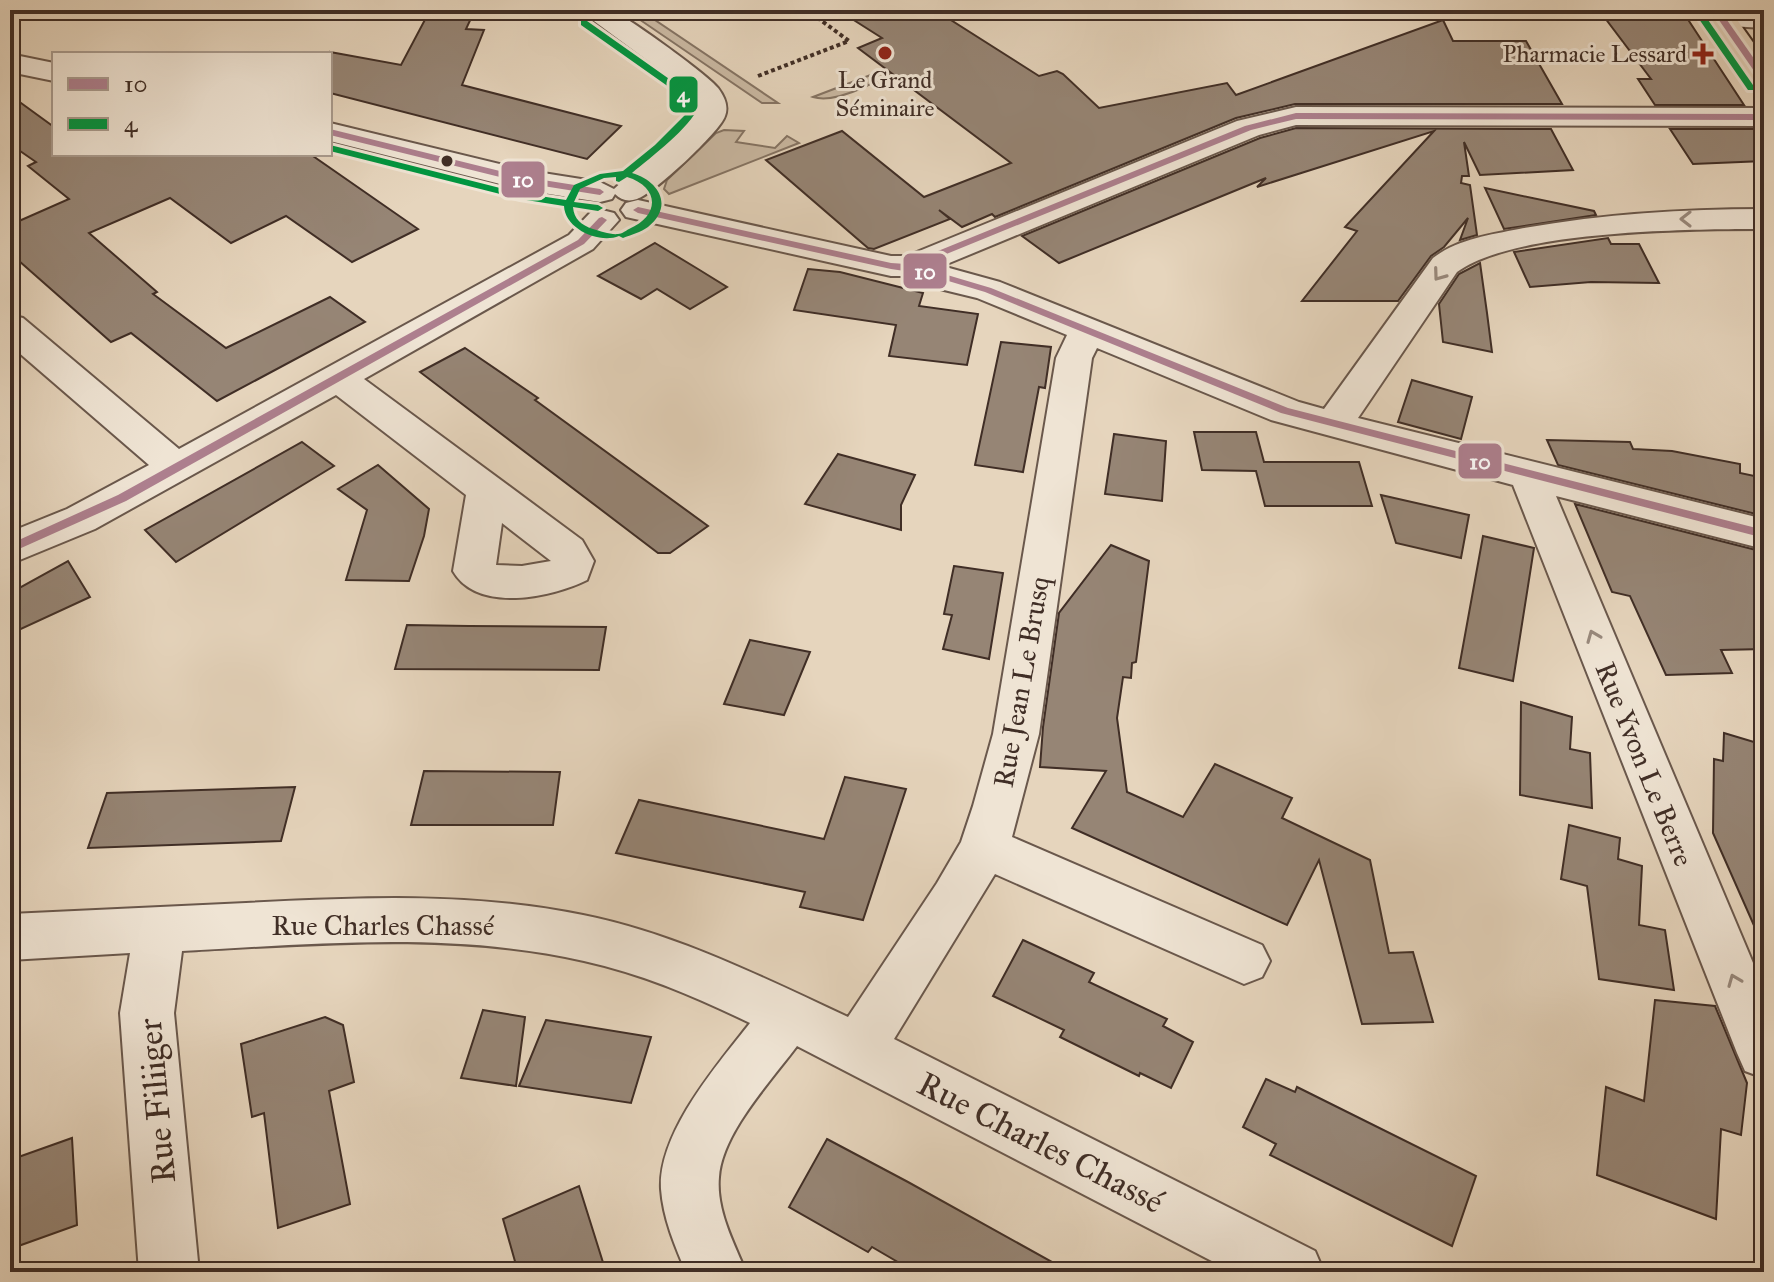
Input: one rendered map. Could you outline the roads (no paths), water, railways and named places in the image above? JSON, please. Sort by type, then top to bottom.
[{"type":"main road","points":[[1719,14],[1764,79]]},
{"type":"street","points":[[10,549],[81,519],[581,242],[611,205],[669,159],[704,124],[710,116],[711,103],[705,91],[689,77],[593,10]]},
{"type":"street","points":[[1719,14],[1764,19]]},
{"type":"street","points":[[10,63],[52,72]]},
{"type":"street","points":[[332,132],[524,180],[539,199],[560,207],[611,205],[891,266],[910,266],[1248,128],[1280,118],[1342,115],[1764,117]]},
{"type":"street","points":[[1334,424],[1445,265],[1463,253],[1536,235],[1629,221],[1764,219]]},
{"type":"street","points":[[953,251],[963,266],[988,290]]},
{"type":"street","points":[[910,266],[952,282],[988,290],[1239,394],[1334,424],[1764,534]]},
{"type":"street","points":[[10,326],[176,467]]},
{"type":"street","name":"Rue Jean Le Brusq","points":[[858,1048],[927,944],[984,847],[1009,768],[1074,358],[1087,331]]},
{"type":"street","points":[[10,348],[47,357]]},
{"type":"street","points":[[337,377],[487,490]]},
{"type":"street","name":"Rue Yvon Le Berre","points":[[1532,474],[1533,489],[1764,1053]]},
{"type":"street","points":[[984,847],[1244,961]]},
{"type":"street","name":"Rue Charles Chassé","points":[[10,937],[378,920],[457,921],[524,927],[585,938],[641,953],[706,976],[858,1048],[1294,1272]]},
{"type":"street","name":"Rue Filiiger","points":[[162,931],[154,960],[147,1013],[169,1272]]},
{"type":"street","points":[[716,1272],[695,1218],[691,1197],[692,1158],[707,1128],[787,1016]]},
{"type":"place","name":"Le Grand Séminaire","points":[[885,53]]},
{"type":"place","name":"Pharmacie Lessard","points":[[1703,54]]}]
